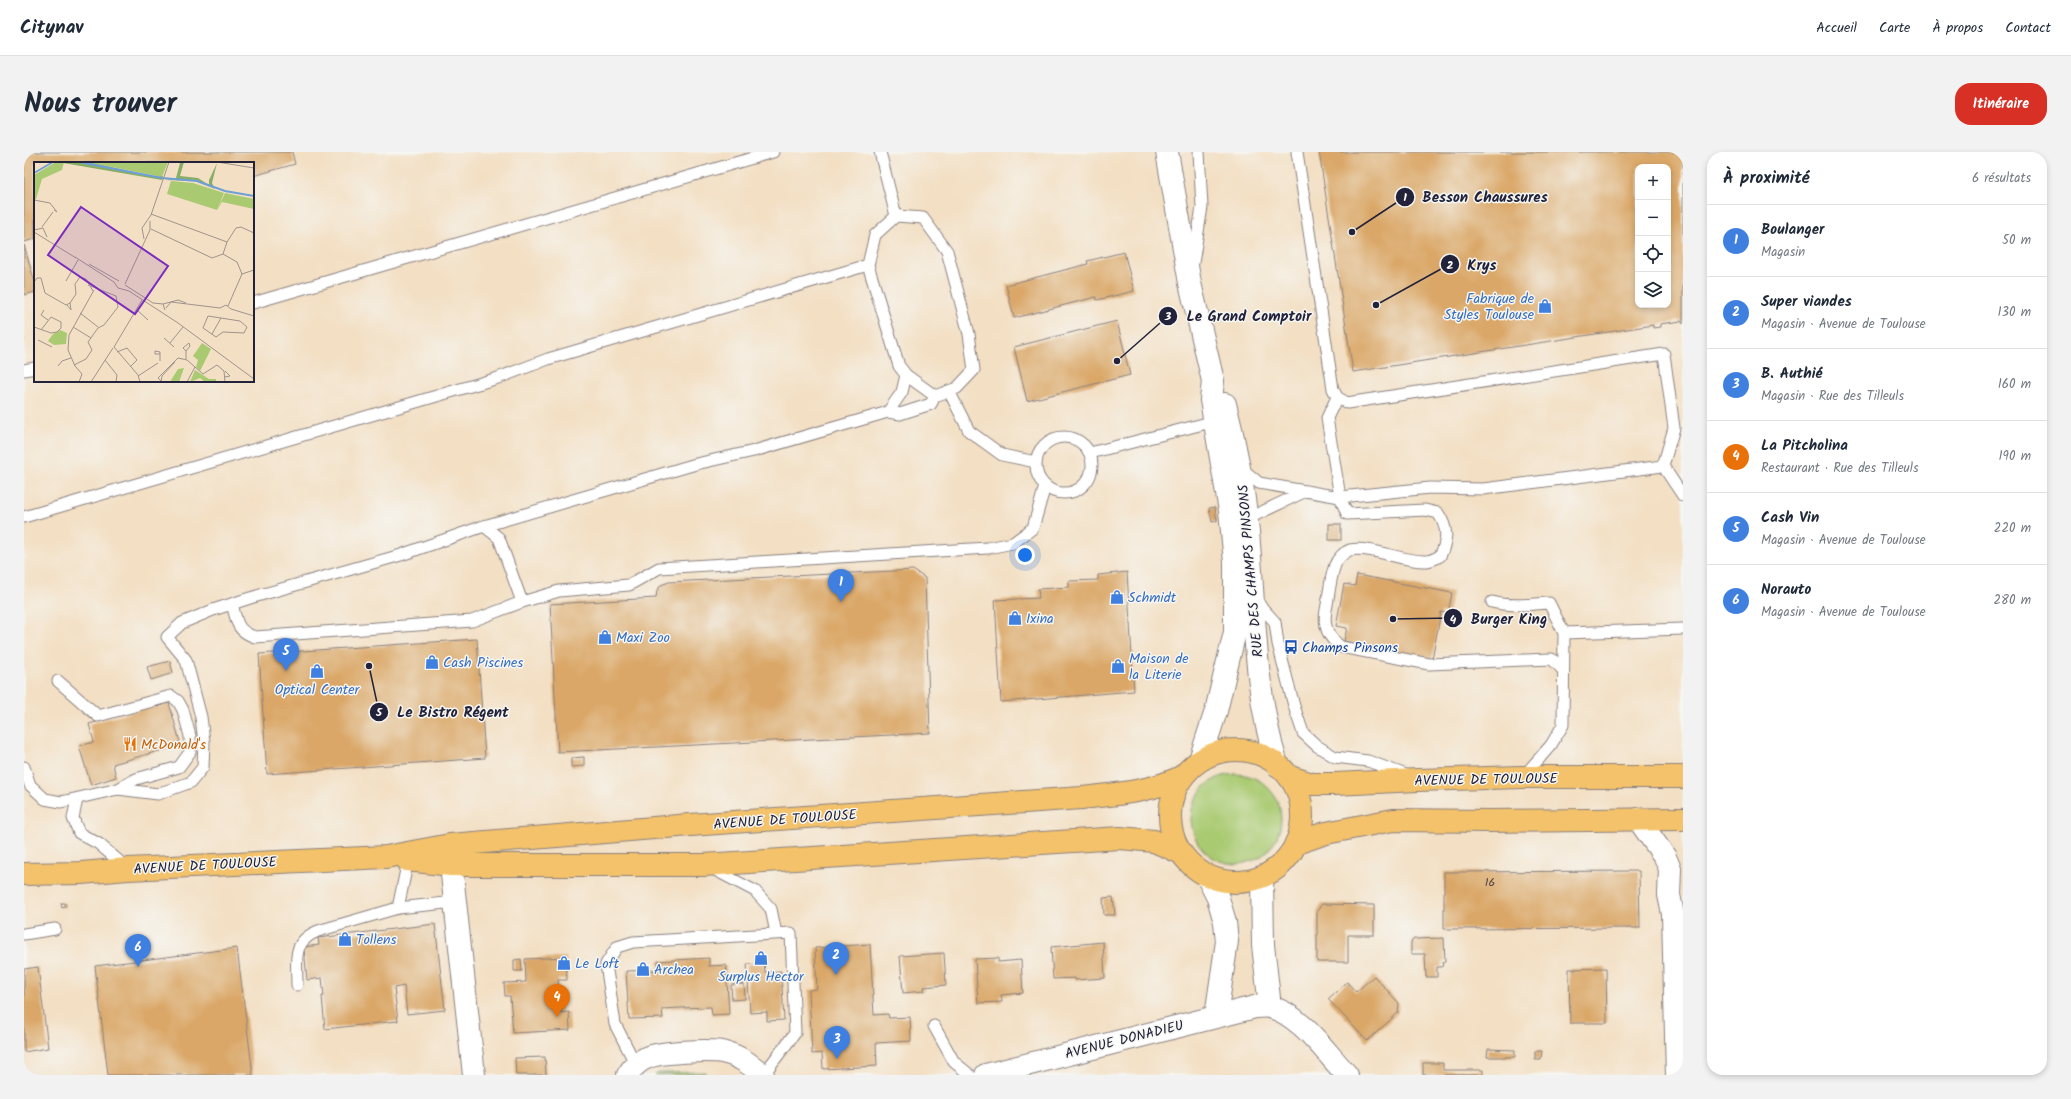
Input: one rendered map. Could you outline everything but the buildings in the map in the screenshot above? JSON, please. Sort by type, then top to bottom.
[{"type":"main road","points":[[1231,750],[1248,751],[1263,756],[1283,771],[1300,798],[1302,821],[1296,843],[1282,864],[1262,878],[1248,882],[1234,883],[1207,876],[1191,866],[1179,852],[1171,833],[1169,814],[1173,794],[1183,776],[1200,760],[1215,753],[1231,750]]},
{"type":"main road","name":"AVENUE DE TOULOUSE","points":[[1283,771],[1312,784],[1522,777],[1683,777]]},
{"type":"main road","name":"AVENUE DE TOULOUSE","points":[[24,874],[81,873],[128,869],[386,857],[458,844],[690,825],[1082,798],[1134,792],[1163,786],[1183,776]]},
{"type":"main road","points":[[1296,843],[1326,833],[1393,820],[1489,821],[1683,819]]},
{"type":"main road","name":"AVENUE DE TOULOUSE","points":[[386,857],[451,865],[703,865],[1120,838],[1154,841],[1179,852]]},
{"type":"street","name":"RUE DES CHAMPS PINSONS","points":[[1167,152],[1190,283],[1213,381],[1211,400],[1235,562],[1235,632],[1216,711],[1200,760]]},
{"type":"street","name":"RUE DES CHAMPS PINSONS","points":[[1213,381],[1224,397],[1239,466],[1246,519],[1252,596],[1252,618],[1264,711],[1283,771]]},
{"type":"street","points":[[1638,819],[1665,857],[1670,869],[1669,895],[1673,914],[1680,1006],[1677,1075]]},
{"type":"street","points":[[451,865],[474,1075]]},
{"type":"street","points":[[1673,914],[1678,876],[1683,866]]},
{"type":"street","points":[[1207,876],[1218,898],[1225,922],[1227,941],[1216,1016]]},
{"type":"street","points":[[1262,878],[1263,944],[1270,1007],[1287,1014],[1299,1023],[1347,1075]]},
{"type":"street","name":"AVENUE DONADIEU","points":[[986,1075],[1216,1016],[1255,1007],[1270,1007]]},
{"type":"street","points":[[632,1070],[646,1058],[656,1054],[710,1051],[726,1053],[742,1059],[763,1075]]},
{"type":"lane","points":[[254,303],[773,152]]},
{"type":"lane","points":[[880,152],[896,216]]},
{"type":"lane","points":[[1190,283],[1202,207],[1199,152]]},
{"type":"lane","points":[[1297,152],[1332,389],[1337,397],[1347,403],[1664,354],[1674,428],[1663,466],[1683,496]]},
{"type":"lane","points":[[24,767],[30,785],[45,798],[61,802],[118,790],[158,794],[192,782],[203,767],[204,742],[201,717],[186,660],[167,637],[182,623],[232,604],[401,555],[484,526],[696,464],[754,452],[888,412],[900,414],[931,404],[935,396],[957,388],[974,370],[969,334],[947,251],[923,218],[896,216],[875,235],[868,265],[899,366],[906,375],[935,396]]},
{"type":"lane","points":[[24,517],[498,378],[548,360],[868,265]]},
{"type":"lane","points":[[24,370],[34,368]]},
{"type":"lane","points":[[888,412],[902,392],[906,375]]},
{"type":"lane","points":[[949,391],[969,430],[1002,455],[1036,462]]},
{"type":"lane","points":[[1337,397],[1327,418],[1340,497],[1347,514],[1425,510],[1438,513],[1445,524],[1447,542],[1440,556],[1428,561],[1414,561],[1367,551],[1350,550],[1341,556],[1335,564],[1325,615],[1325,628],[1331,638],[1341,647],[1429,664],[1552,659],[1563,670]]},
{"type":"lane","points":[[1090,453],[1215,421]]},
{"type":"lane","points":[[1065,437],[1076,439],[1084,445],[1090,453],[1093,465],[1091,476],[1084,486],[1075,492],[1064,494],[1054,492],[1045,486],[1038,475],[1036,462],[1040,452],[1046,444],[1055,439],[1065,437]]},
{"type":"lane","points":[[1239,466],[1259,483],[1340,497],[1430,488],[1483,489],[1663,466]]},
{"type":"lane","points":[[232,604],[238,626],[245,634],[255,637],[472,621],[522,602],[559,591],[629,586],[659,568],[988,548],[1013,543],[1033,528],[1045,486]]},
{"type":"lane","points":[[1246,519],[1306,491]]},
{"type":"lane","points":[[484,526],[499,538],[522,602]]},
{"type":"lane","points":[[1252,596],[1275,622],[1278,644],[1294,706],[1303,733],[1317,746],[1335,757],[1368,761],[1418,780]]},
{"type":"lane","points":[[1492,602],[1500,604],[1549,603],[1564,633],[1563,725],[1550,745],[1522,777]]},
{"type":"lane","points":[[1564,633],[1683,629]]},
{"type":"lane","points":[[58,680],[98,716],[171,696],[178,701],[183,710],[190,736],[190,752],[179,767],[136,779],[118,790]]},
{"type":"lane","points":[[77,799],[73,818],[79,833],[99,844],[128,869]]},
{"type":"lane","points":[[398,908],[408,860]]},
{"type":"lane","points":[[703,865],[755,891],[771,908],[776,934]]},
{"type":"lane","points":[[297,985],[298,949],[302,941],[308,935],[348,921],[398,908],[455,902]]},
{"type":"lane","points":[[24,934],[55,929]]},
{"type":"lane","points":[[632,1070],[615,1024],[606,964],[617,947],[633,942],[791,933],[795,1033],[763,1075]]},
{"type":"lane","points":[[934,1026],[954,1062],[970,1075]]},
{"type":"green space","points":[[1236,774],[1253,778],[1268,787],[1277,802],[1281,819],[1277,836],[1268,851],[1253,860],[1236,864],[1219,860],[1204,851],[1195,836],[1191,819],[1195,802],[1204,787],[1219,778]]},
{"type":"green space","points":[[706,1072],[701,1075],[655,1075],[658,1073]]},
{"type":"place","name":"Besson Chaussures","points":[[1352,232]]},
{"type":"place","name":"Krys","points":[[1376,305]]},
{"type":"place","name":"Fabrique de Styles Toulouse","points":[[1545,306]]},
{"type":"place","name":"Le Grand Comptoir","points":[[1117,361]]},
{"type":"place","name":"Schmidt","points":[[1117,597]]},
{"type":"place","name":"Boulanger","points":[[841,602]]},
{"type":"place","name":"Ixina","points":[[1015,618]]},
{"type":"place","name":"Burger King","points":[[1393,619]]},
{"type":"place","name":"Maxi Zoo","points":[[605,637]]},
{"type":"place","name":"Champs Pinsons","points":[[1291,647]]},
{"type":"place","name":"Cash Piscines","points":[[432,662]]},
{"type":"place","name":"Le Bistro Régent","points":[[369,666]]},
{"type":"place","name":"Maison de la Literie","points":[[1118,666]]},
{"type":"place","name":"Cash Vin","points":[[286,671]]},
{"type":"place","name":"Optical Center","points":[[317,671]]},
{"type":"place","name":"McDonald's","points":[[130,744]]},
{"type":"place","name":"Tollens","points":[[345,939]]},
{"type":"place","name":"Surplus Hector","points":[[761,958]]},
{"type":"place","name":"Le Loft","points":[[564,963]]},
{"type":"place","name":"Norauto","points":[[138,967]]},
{"type":"place","name":"Archea","points":[[643,969]]},
{"type":"place","name":"Super viandes","points":[[836,975]]},
{"type":"place","name":"La Pitcholina","points":[[557,1017]]},
{"type":"place","name":"B. Authié","points":[[837,1059]]}]
